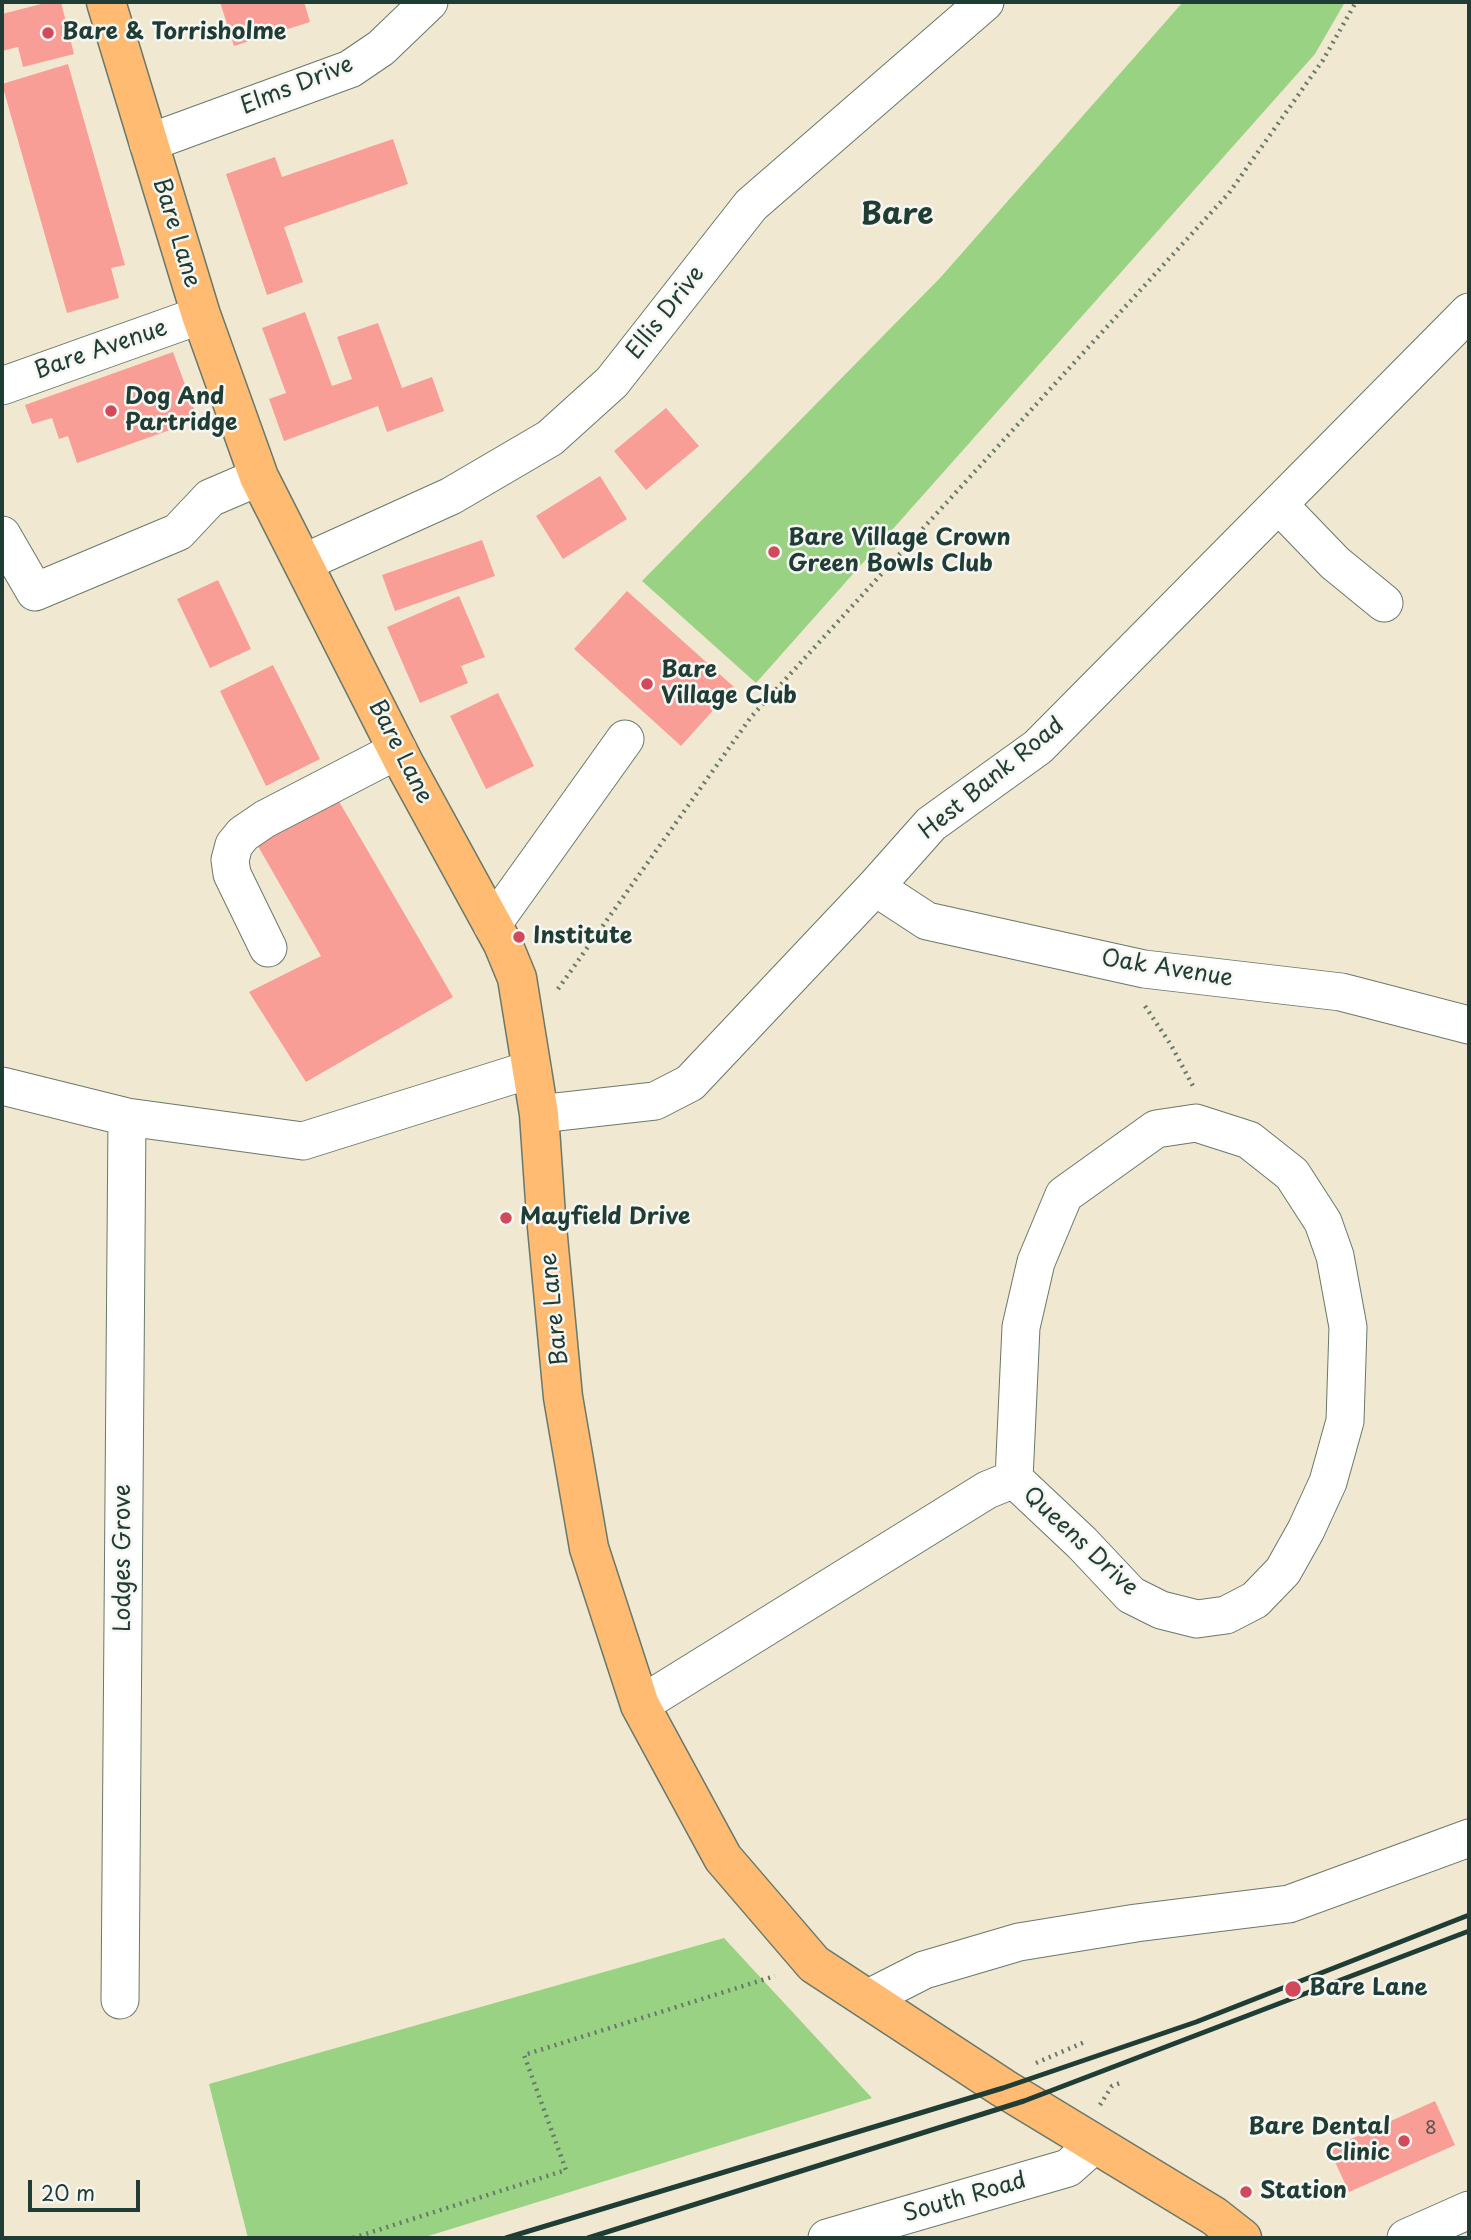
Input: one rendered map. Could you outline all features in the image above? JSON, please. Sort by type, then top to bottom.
[{"type":"main road","name":"Bare Lane","points":[[106,2],[201,315],[259,477],[517,978],[539,1114],[563,1397],[589,1548],[640,1705],[723,1858],[814,1964],[994,2081],[1214,2216],[1242,2238]]},
{"type":"street","name":"Elms Drive","points":[[148,143],[350,69],[381,48],[429,2]]},
{"type":"street","name":"Ellis Drive","points":[[303,564],[451,496],[550,438],[612,382],[751,205],[985,2]]},
{"type":"street","name":"Hest Bank Road","points":[[539,1114],[656,1101],[690,1083],[931,824],[1038,747],[1469,312]]},
{"type":"street","name":"Bare Avenue","points":[[2,386],[201,315]]},
{"type":"street","points":[[2,535],[35,592],[178,532],[210,498],[259,477]]},
{"type":"street","points":[[1279,505],[1335,563],[1384,603]]},
{"type":"street","points":[[492,925],[625,739]]},
{"type":"street","points":[[268,948],[232,874],[230,860],[234,845],[243,834],[265,819],[398,750]]},
{"type":"street","name":"Oak Avenue","points":[[874,887],[927,921],[1144,970],[1341,992],[1469,1025]]},
{"type":"street","points":[[2,1086],[127,1117],[303,1141],[530,1051]]},
{"type":"street","name":"Lodges Grove","points":[[120,2000],[127,1117]]},
{"type":"street","name":"Queens Drive","points":[[1195,1123],[1249,1140],[1292,1174],[1323,1222],[1335,1256],[1348,1327],[1345,1422],[1328,1482],[1306,1530],[1283,1570],[1255,1600],[1226,1615],[1197,1619],[1161,1610],[1131,1595],[1082,1543],[1014,1479],[1021,1326],[1036,1262],[1064,1195],[1156,1129],[1195,1123]]},
{"type":"street","name":"Queens Drive","points":[[640,1705],[987,1490],[1014,1479]]},
{"type":"street","points":[[867,1999],[924,1970],[1019,1942],[1136,1923],[1289,1904],[1469,1838]]},
{"type":"street","name":"South Road","points":[[827,2238],[1068,2168],[1095,2144]]},
{"type":"street","points":[[1406,2238],[1469,2210]]},
{"type":"path","points":[[530,1051],[751,717],[1229,193],[1323,60],[1356,2]]},
{"type":"path","points":[[1144,970],[1139,998],[1171,1045],[1198,1096],[1195,1123]]},
{"type":"path","points":[[353,2238],[566,2170],[524,2055],[814,1964]]},
{"type":"path","points":[[994,2081],[1087,2041]]},
{"type":"green space","points":[[1183,2],[1345,2],[1315,54],[756,683],[642,581],[940,278]]},
{"type":"green space","points":[[724,1938],[872,2098],[422,2238],[248,2238],[209,2084]]},
{"type":"building","points":[[49,2],[61,2],[74,54],[23,67],[18,47],[2,51],[2,14]]},
{"type":"building","points":[[220,2],[304,2],[310,22],[234,46]]},
{"type":"building","points":[[68,64],[125,265],[111,268],[119,298],[67,313],[2,84]]},
{"type":"building","points":[[393,139],[408,184],[284,227],[303,282],[267,295],[226,174],[275,157],[282,177]]},
{"type":"building","points":[[305,312],[332,386],[352,379],[337,337],[378,323],[402,388],[432,377],[444,411],[387,432],[378,406],[284,441],[269,399],[286,393],[262,328]]},
{"type":"building","name":"Dog And Partridge","points":[[173,352],[198,420],[77,463],[68,436],[59,439],[52,418],[32,424],[25,405]]},
{"type":"building","points":[[666,408],[699,446],[646,490],[614,451]]},
{"type":"building","points":[[600,476],[627,519],[563,559],[536,516]]},
{"type":"building","points":[[482,540],[495,576],[395,611],[382,575]]},
{"type":"building","points":[[218,580],[251,649],[210,668],[177,599]]},
{"type":"building","points":[[627,591],[734,687],[681,746],[574,649]]},
{"type":"building","points":[[459,596],[485,657],[461,666],[468,683],[420,703],[387,627]]},
{"type":"building","points":[[273,665],[320,759],[266,786],[220,691]]},
{"type":"building","points":[[498,693],[534,766],[486,789],[450,716]]},
{"type":"building","points":[[337,798],[453,997],[306,1082],[249,992],[321,956],[255,841]]},
{"type":"building","points":[[1435,2101],[1455,2145],[1349,2192],[1329,2149]]},
{"type":"railway","points":[[506,2238],[1003,2088],[1196,2022],[1469,1915]]},
{"type":"railway","points":[[588,2238],[1024,2101],[1469,1931]]},
{"type":"place","name":"Bare & Torrisholme","points":[[48,33]]},
{"type":"place","name":"Dog And Partridge","points":[[111,411]]},
{"type":"place","name":"Bare Village Crown Green Bowls Club","points":[[774,552]]},
{"type":"place","name":"Bare Village Club","points":[[647,684]]},
{"type":"place","name":"Institute","points":[[519,937]]},
{"type":"place","name":"Mayfield Drive","points":[[506,1218]]},
{"type":"place","name":"Bare Lane","points":[[1293,1989]]},
{"type":"place","name":"Bare Dental Clinic","points":[[1404,2141]]},
{"type":"place","name":"Station","points":[[1246,2192]]},
{"type":"district","name":"Bare","points":[[897,216]]}]
